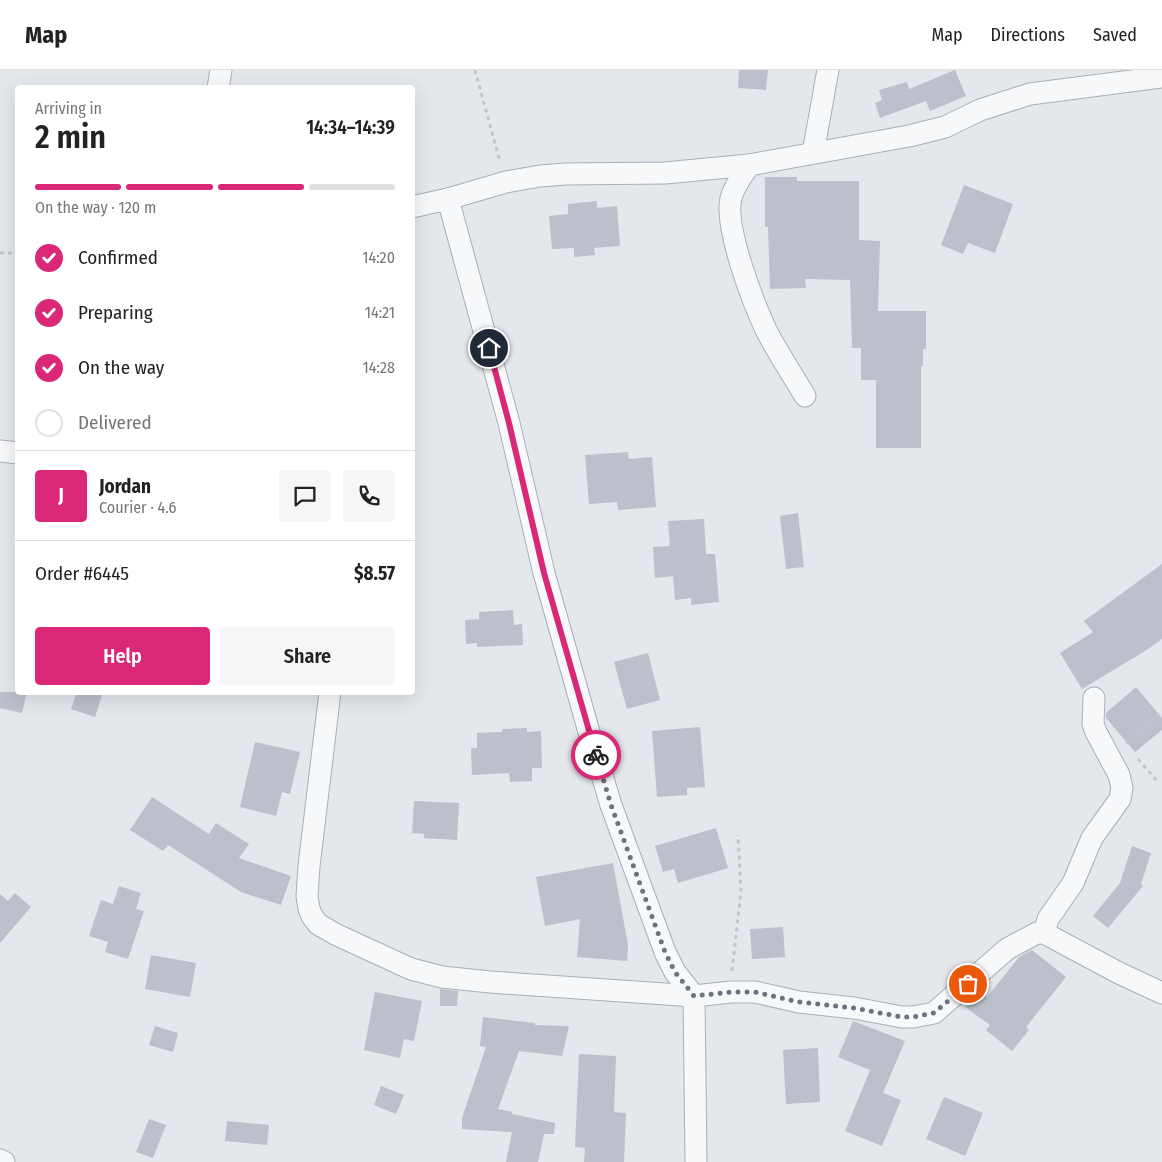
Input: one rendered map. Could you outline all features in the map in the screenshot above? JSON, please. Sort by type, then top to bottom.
[{"type":"street","points":[[218,85],[221,70]]},
{"type":"street","points":[[813,153],[828,70]]},
{"type":"street","points":[[415,206],[448,200],[506,182],[564,174],[665,173],[749,165],[909,136],[945,127],[980,110],[1030,94],[1156,75]]},
{"type":"street","points":[[749,165],[734,189],[731,199],[732,234],[766,330],[805,396]]},
{"type":"street","points":[[448,200],[509,423],[544,573],[611,805],[665,952],[675,972],[694,996],[696,1162]]},
{"type":"street","points":[[0,451],[15,453]]},
{"type":"street","points":[[330,695],[309,866],[307,896],[309,909],[318,924],[335,934],[411,969],[442,977],[490,982],[694,996],[731,992],[755,992],[799,1002],[854,1008],[902,1017],[922,1016],[934,1013],[943,1006],[1007,949],[1037,933],[1044,933],[1119,973],[1162,993]]},
{"type":"street","points":[[1044,933],[1048,919],[1072,883],[1092,838],[1120,799],[1122,784],[1093,724],[1094,698]]},
{"type":"street","points":[[0,1160],[4,1162]]},
{"type":"path","points":[[475,70],[506,182]]},
{"type":"path","points":[[0,253],[15,253]]},
{"type":"path","points":[[1131,751],[1124,744],[1151,719],[1162,713]]},
{"type":"path","points":[[1138,759],[1157,781]]},
{"type":"path","points":[[731,992],[732,963],[741,891],[738,834]]},
{"type":"building","points":[[739,70],[768,70],[766,90],[738,88]]},
{"type":"building","points":[[955,70],[966,96],[930,111],[926,101],[880,118],[875,103],[882,100],[879,90],[907,82],[909,89]]},
{"type":"building","points":[[765,177],[797,177],[797,181],[859,181],[859,240],[880,241],[878,311],[926,311],[926,349],[923,349],[923,366],[921,366],[921,448],[876,448],[876,380],[861,380],[861,348],[852,348],[850,280],[805,279],[806,288],[770,289],[768,227],[765,227]]},
{"type":"building","points":[[964,185],[1013,204],[995,253],[968,243],[963,254],[941,245]]},
{"type":"building","points":[[597,201],[597,208],[617,206],[620,246],[594,248],[595,255],[574,257],[574,248],[552,249],[549,216],[568,214],[568,204]]},
{"type":"building","points":[[628,452],[629,459],[652,457],[656,507],[618,510],[617,502],[589,504],[585,455]]},
{"type":"building","points":[[798,513],[804,567],[786,569],[780,516]]},
{"type":"building","points":[[704,519],[706,554],[715,554],[719,602],[691,605],[691,598],[675,600],[673,576],[655,578],[653,547],[670,546],[668,521]]},
{"type":"building","points":[[1162,564],[1162,639],[1082,689],[1060,653],[1093,632],[1084,621]]},
{"type":"building","points":[[513,610],[514,625],[522,624],[523,645],[477,647],[477,643],[466,644],[465,620],[479,619],[479,612]]},
{"type":"building","points":[[648,653],[660,700],[627,709],[614,662]]},
{"type":"building","points":[[1136,687],[1162,718],[1162,730],[1135,752],[1106,718],[1106,713]]},
{"type":"building","points":[[0,692],[15,692],[15,695],[26,695],[22,713],[0,708]]},
{"type":"building","points":[[76,695],[102,695],[95,717],[71,709]]},
{"type":"building","points":[[700,727],[705,787],[687,788],[687,795],[657,797],[652,731]]},
{"type":"building","points":[[527,728],[527,732],[541,731],[542,768],[532,768],[532,781],[510,782],[509,773],[472,775],[471,748],[477,748],[477,733]]},
{"type":"building","points":[[255,742],[300,752],[290,794],[282,792],[276,816],[240,807]]},
{"type":"building","points":[[152,797],[209,834],[216,823],[249,844],[239,858],[291,876],[281,905],[241,892],[168,845],[163,851],[130,830]]},
{"type":"building","points":[[414,801],[459,803],[457,840],[424,838],[424,834],[412,833]]},
{"type":"building","points":[[716,828],[728,868],[678,883],[674,869],[663,872],[655,846]]},
{"type":"building","points":[[1132,846],[1151,853],[1141,884],[1143,886],[1108,928],[1093,916],[1120,883]]},
{"type":"building","points":[[613,863],[628,945],[627,961],[577,957],[580,919],[545,926],[536,877]]},
{"type":"building","points":[[119,886],[141,893],[136,909],[144,911],[128,959],[105,952],[108,942],[89,936],[101,900],[113,904]]},
{"type":"building","points":[[15,893],[31,907],[0,943],[0,894],[8,901]]},
{"type":"building","points":[[783,927],[785,957],[752,959],[750,929]]},
{"type":"building","points":[[1032,950],[1066,977],[1026,1027],[1029,1030],[1012,1051],[986,1030],[990,1025],[965,1007],[978,991],[987,997],[1019,957]]},
{"type":"building","points":[[151,955],[196,963],[190,997],[145,989]]},
{"type":"building","points":[[440,989],[458,991],[457,1006],[440,1006]]},
{"type":"building","points":[[375,992],[422,1001],[414,1041],[404,1039],[400,1058],[364,1050]]},
{"type":"building","points":[[483,1017],[535,1023],[535,1025],[569,1026],[562,1056],[519,1051],[498,1109],[512,1112],[512,1114],[555,1123],[554,1134],[544,1134],[538,1162],[506,1162],[512,1132],[462,1129],[462,1118],[486,1047],[480,1046]]},
{"type":"building","points":[[853,1021],[905,1041],[883,1093],[901,1100],[882,1146],[845,1131],[870,1070],[838,1057]]},
{"type":"building","points":[[155,1026],[178,1033],[173,1052],[149,1045]]},
{"type":"building","points":[[818,1048],[820,1102],[786,1104],[783,1050]]},
{"type":"building","points":[[579,1054],[616,1056],[614,1112],[626,1113],[624,1162],[584,1162],[585,1148],[575,1147]]},
{"type":"building","points":[[381,1086],[404,1095],[396,1114],[374,1105]]},
{"type":"building","points":[[944,1097],[983,1113],[965,1156],[926,1139]]},
{"type":"building","points":[[149,1119],[166,1125],[153,1158],[136,1152]]},
{"type":"building","points":[[227,1121],[269,1125],[267,1145],[225,1141]]},
{"type":"way so far","points":[[596,755],[611,805],[665,952],[675,972],[694,996],[731,992],[755,992],[799,1002],[913,1017],[934,1013],[968,984]]},
{"type":"route","points":[[489,348],[509,423],[544,573],[596,755]]}]
